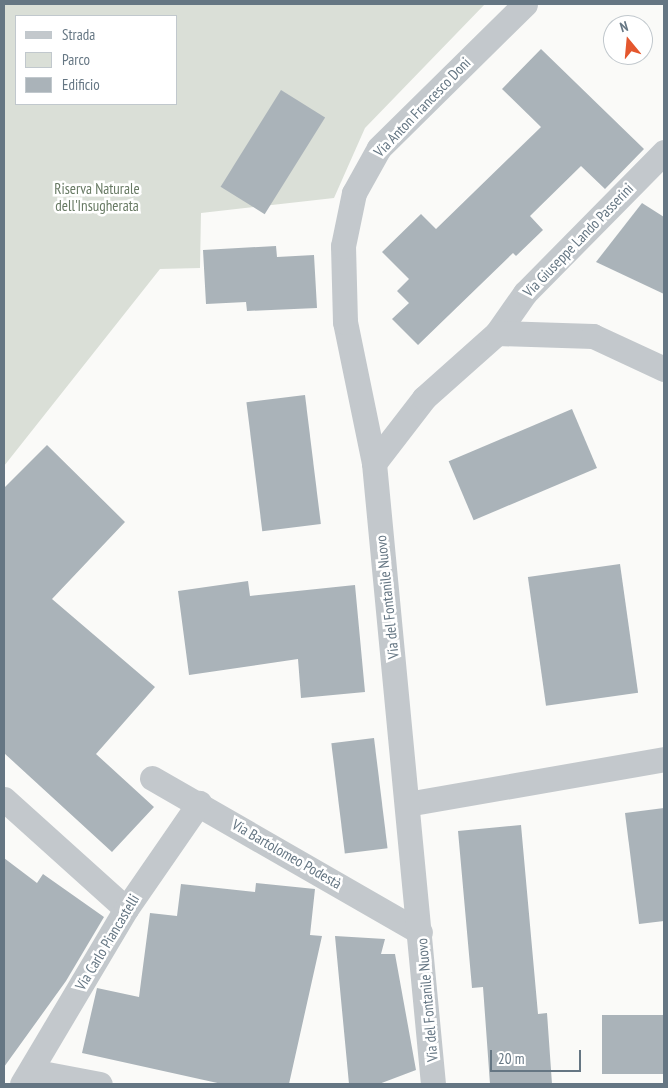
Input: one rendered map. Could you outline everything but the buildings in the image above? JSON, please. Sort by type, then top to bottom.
[{"type":"street","name":"Via Anton Francesco Doni","points":[[374,463],[345,322],[343,246],[354,194],[379,148],[525,4]]},
{"type":"street","name":"Via Giuseppe Lando Passerini","points":[[497,333],[524,293],[664,152]]},
{"type":"street","points":[[374,463],[424,398],[497,333],[593,336],[664,369]]},
{"type":"street","name":"Via del Fontanile Nuovo","points":[[374,463],[420,932],[432,1084]]},
{"type":"street","points":[[407,804],[664,759]]},
{"type":"street","name":"Via Bartolomeo Podestà","points":[[152,778],[199,803],[420,932]]},
{"type":"street","points":[[4,799],[126,909]]},
{"type":"street","name":"Via Carlo Piancastelli","points":[[26,1078],[126,909],[199,803]]},
{"type":"street","points":[[26,1078],[100,1084]]},
{"type":"green space","name":"Riserva Naturale dell'Insugherata","points":[[4,4],[485,4],[365,128],[334,198],[201,213],[200,268],[160,269],[4,466]]}]
